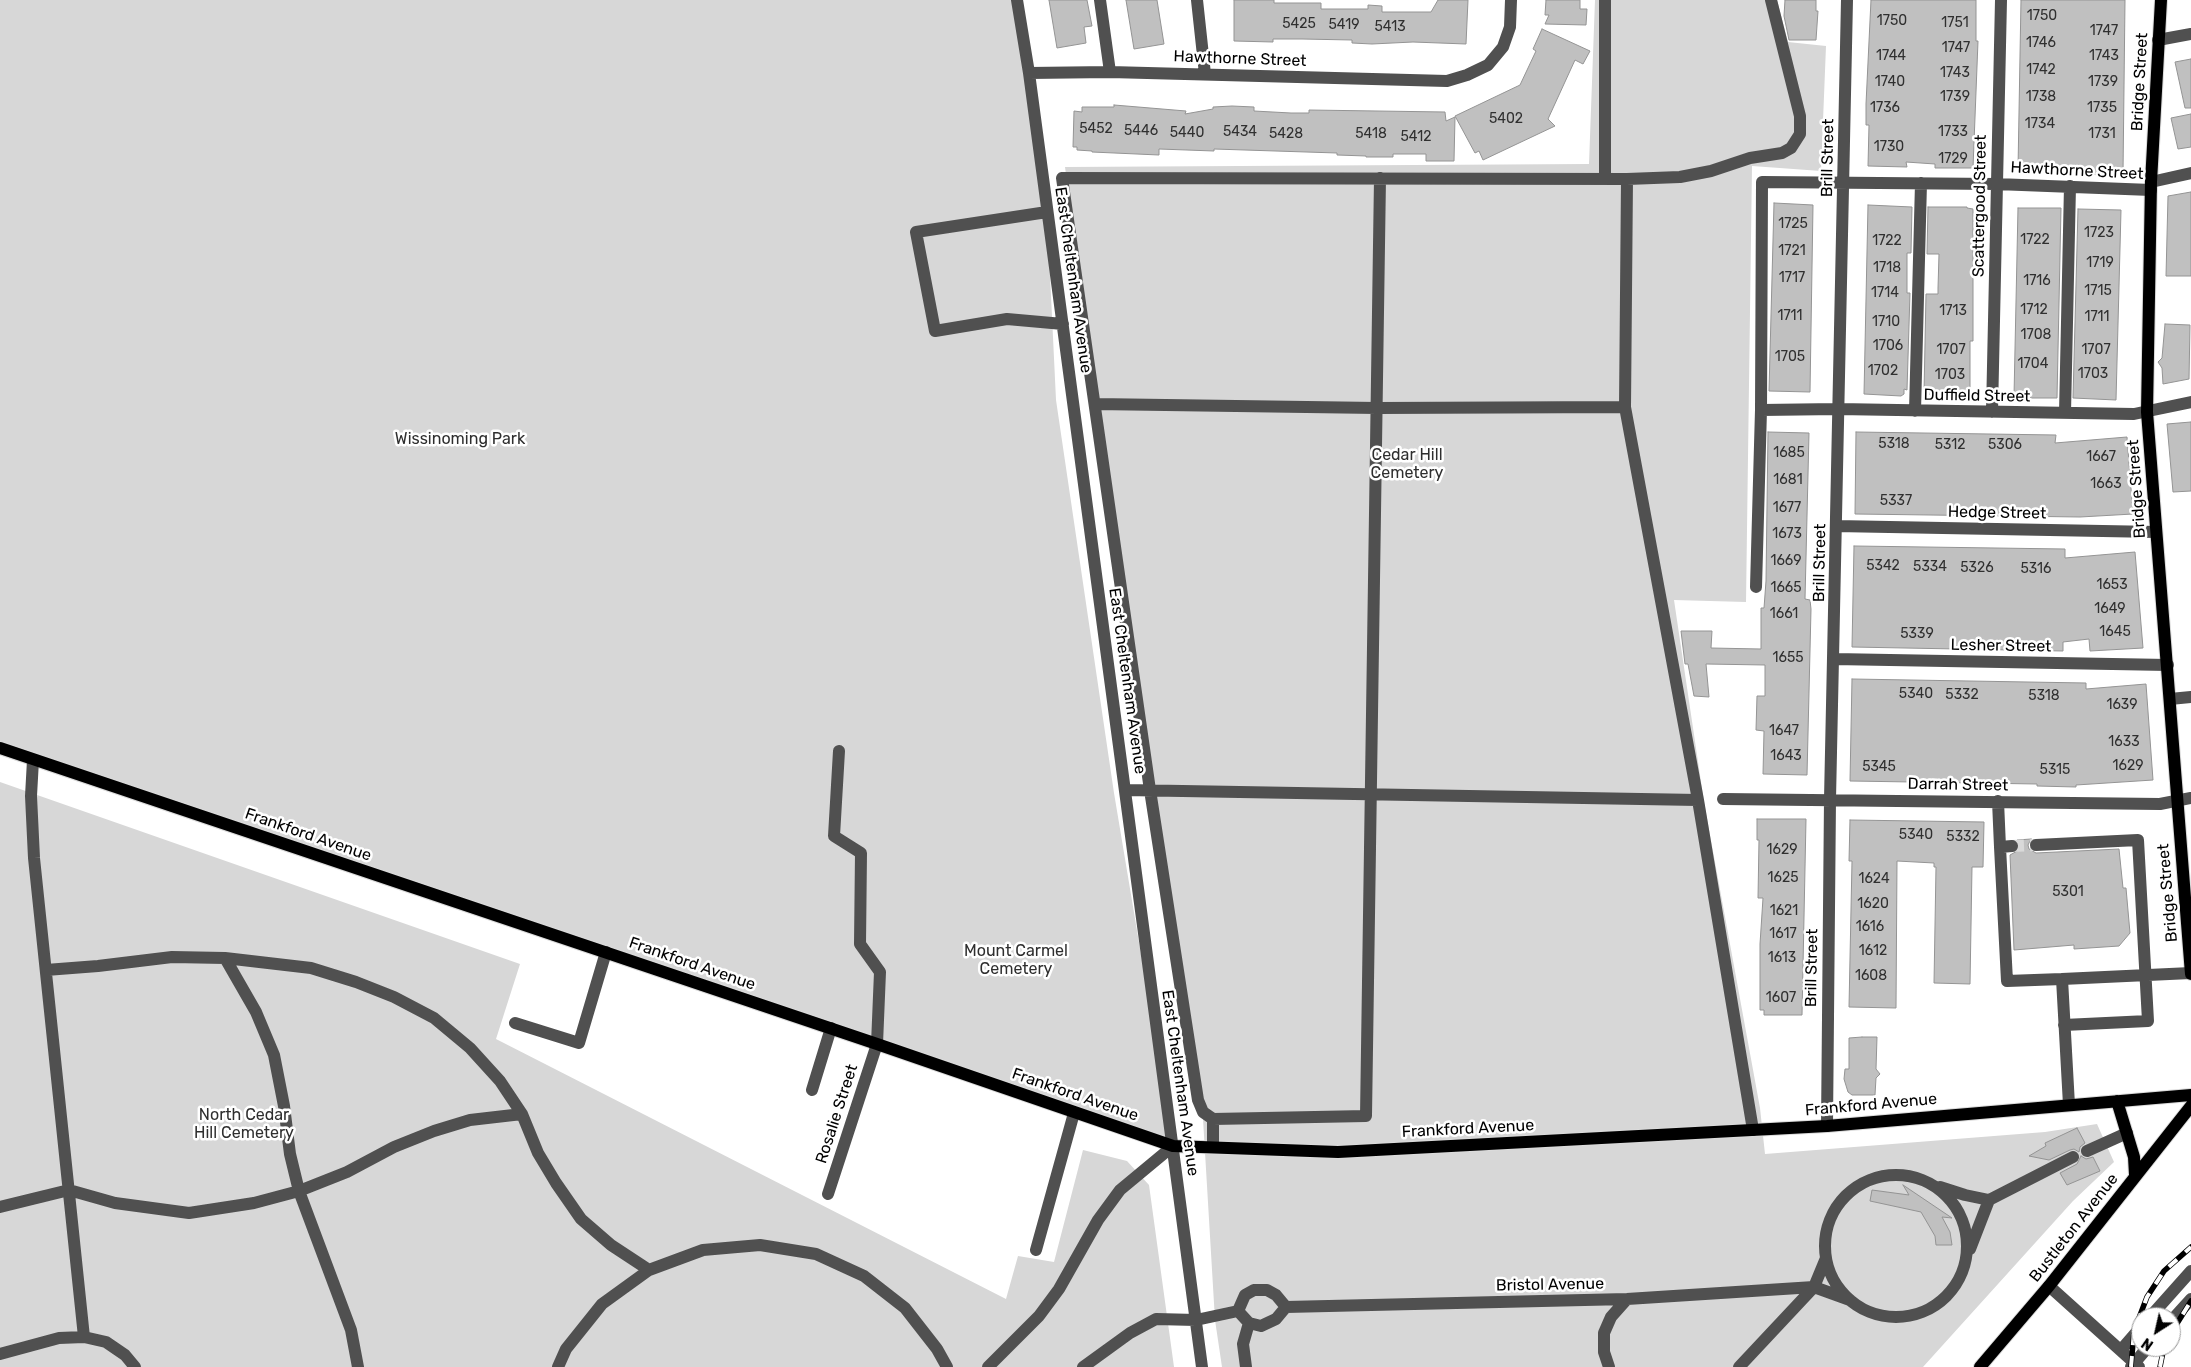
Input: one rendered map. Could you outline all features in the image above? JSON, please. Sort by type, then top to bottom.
[{"type":"main road","name":"Bridge Street","points":[[2161,0],[2151,186],[2148,412],[2177,802],[2185,838],[2191,973]]},
{"type":"main road","name":"Frankford Avenue","points":[[0,748],[831,1028],[1173,1146],[1338,1152],[1826,1126],[2191,1095]]},
{"type":"main road","points":[[2117,1101],[2134,1157],[2135,1175]]},
{"type":"main road","name":"Bustleton Avenue","points":[[1980,1367],[2050,1286],[2135,1175],[2191,1106]]},
{"type":"street","name":"East Cheltenham Avenue","points":[[1017,0],[1048,212],[1202,1367]]},
{"type":"street","points":[[1100,0],[1110,72]]},
{"type":"street","points":[[1197,0],[1205,74]]},
{"type":"street","name":"Hawthorne Street","points":[[1029,73],[1110,72],[1450,80],[1467,75],[1488,65],[1503,47],[1510,27],[1511,0]]},
{"type":"street","points":[[1605,0],[1605,179]]},
{"type":"street","points":[[1380,178],[1366,1116],[1213,1119],[1203,1112],[1198,1100],[1150,790],[1062,178],[1380,178],[1627,179],[1680,177],[1711,172],[1750,158],[1782,153],[1797,142],[1801,126],[1800,116],[1771,0]]},
{"type":"street","name":"Brill Street","points":[[1826,1126],[1830,799],[1847,0]]},
{"type":"street","name":"Scattergood Street","points":[[1992,412],[2001,0]]},
{"type":"street","points":[[2158,40],[2191,34]]},
{"type":"street","name":"Hawthorne Street","points":[[1761,410],[1762,182],[1844,181],[2151,186],[2191,173]]},
{"type":"street","points":[[1627,179],[1626,407],[1698,800],[1753,1130]]},
{"type":"street","points":[[1915,411],[1921,182]]},
{"type":"street","points":[[2065,413],[2070,186]]},
{"type":"street","points":[[1048,212],[916,232],[935,331],[1007,319],[1063,324]]},
{"type":"street","name":"Duffield Street","points":[[1761,410],[1838,409],[2134,414],[2191,402]]},
{"type":"street","points":[[1095,404],[1377,408],[1626,407]]},
{"type":"street","points":[[1756,587],[1761,410]]},
{"type":"street","name":"Hedge Street","points":[[1836,526],[2156,532]]},
{"type":"street","name":"Lesher Street","points":[[1834,659],[2168,665]]},
{"type":"street","points":[[2170,698],[2191,697]]},
{"type":"street","name":"Rosalie Street","points":[[828,1194],[877,1044],[880,972],[860,944],[861,853],[834,836],[839,751]]},
{"type":"street","points":[[33,760],[31,796],[34,858],[84,1337]]},
{"type":"street","points":[[1125,790],[1698,800]]},
{"type":"street","name":"Darrah Street","points":[[1724,799],[2160,804],[2191,798]]},
{"type":"street","points":[[1998,802],[2006,847],[2007,981],[2191,973]]},
{"type":"street","points":[[2036,845],[2138,840],[2148,1021],[2064,1026]]},
{"type":"street","points":[[515,1023],[579,1043],[606,952]]},
{"type":"street","points":[[46,970],[172,957],[225,958],[311,968],[356,982],[394,997],[434,1018],[470,1048],[500,1081],[522,1114],[538,1154],[556,1183],[582,1218],[611,1245],[649,1270]]},
{"type":"street","points":[[225,958],[256,1012],[274,1055],[284,1106],[290,1154],[299,1190],[348,1322],[358,1367]]},
{"type":"street","points":[[2062,979],[2068,1105]]},
{"type":"street","points":[[812,1090],[831,1028]]},
{"type":"street","points":[[1036,1250],[1074,1113]]},
{"type":"street","points":[[0,1207],[68,1190],[115,1203],[189,1213],[254,1203],[299,1190],[348,1172],[394,1147],[434,1131],[470,1120],[522,1114]]},
{"type":"street","points":[[1213,1119],[1213,1147]]},
{"type":"street","points":[[2087,1151],[2126,1133]]},
{"type":"street","points":[[988,1367],[1039,1316],[1059,1289],[1098,1220],[1120,1190],[1173,1146]]},
{"type":"street","points":[[1850,1300],[1834,1280],[1826,1258],[1826,1235],[1832,1214],[1846,1195],[1858,1186],[1886,1175],[1909,1176],[1964,1195],[1989,1200],[2073,1157]]},
{"type":"street","points":[[1931,1183],[1949,1197],[1961,1216],[1968,1240],[1966,1264]]},
{"type":"street","points":[[1814,1287],[1850,1300],[1871,1312],[1894,1317],[1918,1314],[1939,1303],[1956,1285],[1966,1264],[1976,1231],[1989,1200]]},
{"type":"street","points":[[558,1367],[566,1349],[602,1304],[649,1270],[703,1250],[760,1245],[816,1254],[864,1276],[905,1308],[938,1349],[947,1367]]},
{"type":"street","points":[[1739,1367],[1814,1287],[1826,1258]]},
{"type":"street","points":[[2159,1307],[2191,1271]]},
{"type":"street","points":[[2050,1286],[2121,1350],[2135,1366]]},
{"type":"street","name":"Bristol Avenue","points":[[1286,1307],[1627,1299],[1814,1287]]},
{"type":"street","points":[[1254,1290],[1267,1290],[1276,1294],[1286,1307],[1276,1319],[1261,1326],[1249,1323],[1238,1311],[1245,1295],[1254,1290]]},
{"type":"street","points":[[1609,1367],[1604,1352],[1604,1333],[1611,1317],[1627,1299]]},
{"type":"street","points":[[2181,1310],[2191,1299]]},
{"type":"street","points":[[1083,1367],[1130,1333],[1156,1319],[1196,1320],[1238,1311]]},
{"type":"street","points":[[1246,1367],[1243,1344],[1249,1323]]},
{"type":"street","points":[[0,1354],[59,1338],[84,1337],[106,1342],[125,1355],[135,1367]]},
{"type":"street","points":[[2121,1350],[2131,1338]]},
{"type":"green space","name":"Wissinoming Park","points":[[0,0],[1017,0],[1047,212],[1056,400],[1114,793],[1173,1146],[0,748]]},
{"type":"green space","name":"Cedar Hill Cemetery","points":[[1595,0],[1777,0],[1788,42],[1826,46],[1821,171],[1752,166],[1746,602],[1674,600],[1704,802],[1760,1108],[1765,1154],[2045,1132],[2097,1124],[2114,1162],[2073,1201],[1923,1367],[1222,1367],[1215,1320],[1202,1102],[1098,414],[1065,167],[1589,164]]},
{"type":"green space","name":"North Cedar Hill Cemetery","points":[[0,782],[520,964],[496,1039],[1006,1299],[1018,1256],[1054,1262],[1083,1150],[1127,1161],[1149,1185],[1174,1367],[0,1367]]},
{"type":"building","points":[[1049,0],[1087,0],[1092,26],[1084,27],[1086,43],[1057,48]]},
{"type":"building","points":[[1126,0],[1157,0],[1164,44],[1134,49]]},
{"type":"building","points":[[1234,0],[1274,0],[1274,3],[1321,3],[1321,9],[1368,9],[1368,5],[1382,6],[1382,12],[1431,12],[1438,0],[1468,0],[1466,44],[1413,42],[1372,44],[1352,43],[1352,40],[1302,39],[1273,39],[1273,42],[1234,41]]},
{"type":"building","points":[[1546,0],[1580,0],[1580,9],[1587,9],[1586,25],[1545,24],[1549,15],[1545,15]]},
{"type":"building","points":[[1785,0],[1816,0],[1816,11],[1818,11],[1816,40],[1789,40],[1784,16]]},
{"type":"building","points":[[1871,0],[1976,0],[1976,41],[1978,41],[1973,168],[1935,168],[1935,164],[1906,162],[1907,167],[1868,166],[1869,125],[1866,125],[1866,104]]},
{"type":"building","points":[[2021,0],[2125,0],[2123,173],[2100,172],[2100,175],[2089,174],[2087,170],[2061,169],[2049,172],[2018,169]]},
{"type":"building","points":[[1542,29],[1590,51],[1583,64],[1575,60],[1548,119],[1555,126],[1483,160],[1479,151],[1475,153],[1455,116],[1520,85],[1536,51],[1533,49]]},
{"type":"building","points":[[2191,59],[2191,108],[2185,108],[2175,62]]},
{"type":"building","points":[[1114,105],[1186,111],[1185,114],[1213,109],[1213,107],[1232,106],[1254,107],[1254,111],[1291,113],[1309,113],[1309,110],[1445,112],[1446,121],[1455,117],[1454,161],[1426,161],[1426,154],[1393,154],[1393,157],[1366,157],[1337,155],[1337,153],[1159,149],[1159,155],[1092,152],[1077,150],[1077,147],[1073,147],[1074,111],[1082,112],[1082,107],[1114,107]]},
{"type":"building","points":[[2191,114],[2191,147],[2178,149],[2171,118]]},
{"type":"building","points":[[2191,192],[2191,276],[2166,276],[2168,196]]},
{"type":"building","points":[[1774,203],[1813,205],[1810,392],[1769,391]]},
{"type":"building","points":[[1868,205],[1912,207],[1911,253],[1907,253],[1907,293],[1910,293],[1907,390],[1904,389],[1904,394],[1901,396],[1864,394]]},
{"type":"building","points":[[1928,207],[1967,207],[1973,209],[1973,341],[1970,341],[1970,396],[1936,396],[1924,393],[1926,294],[1938,294],[1939,254],[1927,254]]},
{"type":"building","points":[[2018,208],[2061,208],[2057,398],[2023,398],[2023,396],[2014,396]]},
{"type":"building","points":[[2078,209],[2121,210],[2116,400],[2073,398]]},
{"type":"building","points":[[2165,324],[2190,325],[2189,379],[2163,384],[2162,368],[2158,362],[2162,358]]},
{"type":"building","points":[[2191,422],[2191,491],[2173,492],[2167,424]]},
{"type":"building","points":[[1768,432],[1809,433],[1805,599],[1810,600],[1811,609],[1807,775],[1763,774],[1764,731],[1756,730],[1757,696],[1765,696],[1765,665],[1706,664],[1709,697],[1694,696],[1688,664],[1685,664],[1681,631],[1712,631],[1711,648],[1761,649],[1761,608],[1764,608],[1766,581]]},
{"type":"building","points":[[1856,432],[2056,435],[2055,443],[2127,437],[2133,514],[2080,517],[1855,514]]},
{"type":"building","points":[[1854,546],[2065,549],[2065,558],[2135,552],[2143,648],[2090,651],[2089,639],[2063,642],[2063,651],[1852,647]]},
{"type":"building","points":[[1852,679],[2086,683],[2086,689],[2146,684],[2153,780],[2076,785],[2076,787],[2037,786],[2037,784],[1850,781]]},
{"type":"building","points":[[1757,819],[1806,819],[1802,1015],[1764,1015],[1764,1010],[1760,1010],[1760,944],[1763,898],[1758,898],[1759,840],[1757,840]]},
{"type":"building","points":[[1850,820],[1984,822],[1983,867],[1972,867],[1970,984],[1934,983],[1936,867],[1934,867],[1934,863],[1897,861],[1896,1008],[1849,1007],[1852,861],[1849,861]]},
{"type":"building","points":[[2031,839],[2028,845],[2029,849],[2036,853],[2119,849],[2123,888],[2126,888],[2130,933],[2119,946],[2074,949],[2074,945],[2014,950],[2010,855],[2019,850],[2020,845],[2017,840]]},
{"type":"building","points":[[1877,1037],[1876,1069],[1880,1074],[1876,1078],[1875,1095],[1852,1095],[1848,1092],[1844,1079],[1845,1069],[1849,1069],[1849,1038]]},
{"type":"building","points":[[2077,1128],[2085,1143],[2080,1147],[2079,1152],[2074,1149],[2070,1150],[2049,1160],[2029,1156],[2046,1146],[2045,1143]]},
{"type":"building","points":[[2081,1156],[2086,1159],[2093,1157],[2100,1171],[2067,1185],[2060,1173],[2077,1164]]},
{"type":"building","points":[[1903,1185],[1952,1218],[1942,1217],[1950,1232],[1952,1245],[1936,1245],[1935,1236],[1921,1212],[1870,1201],[1872,1190],[1909,1195]]},
{"type":"tunnel","points":[[2012,846],[2036,845]]},
{"type":"railway","points":[[2131,1367],[2134,1331],[2147,1297],[2164,1271],[2191,1247]]},
{"type":"railway","points":[[2181,1317],[2191,1301]]},
{"type":"railway","points":[[2160,1367],[2162,1357]]},
{"type":"park label","name":"Mount Carmel Cemetery","points":[[1016,960]]}]
